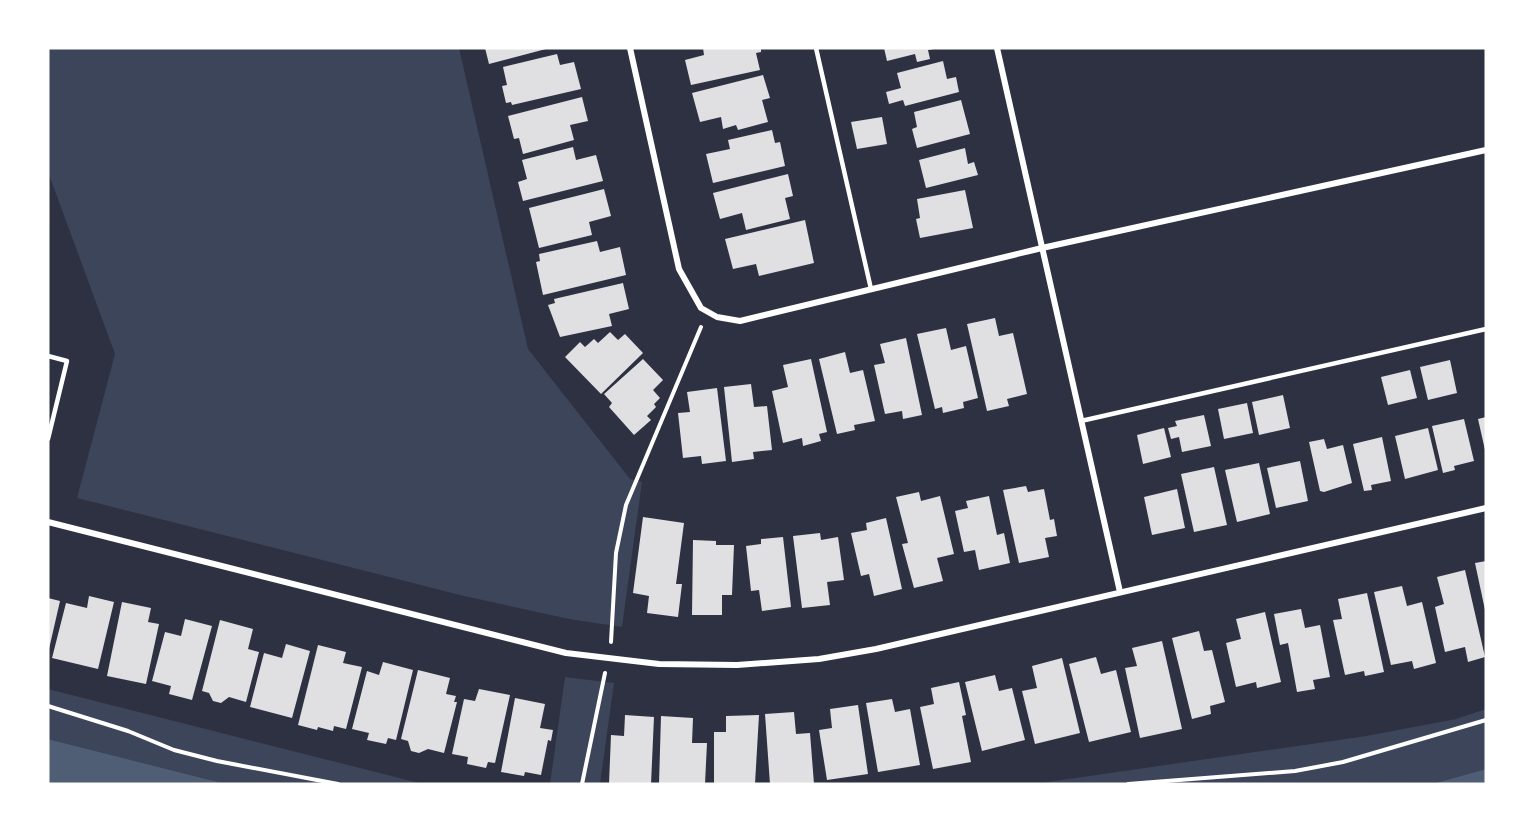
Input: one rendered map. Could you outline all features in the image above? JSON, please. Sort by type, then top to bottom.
[{"type":"street","points":[[630,48],[679,269],[689,290],[708,312],[741,321],[1042,248],[1486,150]]},
{"type":"street","points":[[997,48],[1120,592]]},
{"type":"street","points":[[48,522],[566,653],[659,664],[737,665],[819,659],[1486,508]]},
{"type":"lane","points":[[816,48],[872,289]]},
{"type":"lane","points":[[1082,421],[1486,329]]},
{"type":"lane","points":[[48,356],[67,361],[48,439]]},
{"type":"path","points":[[582,784],[614,630],[616,553],[626,505],[708,312]]},
{"type":"path","points":[[48,706],[128,731],[174,750],[217,761],[338,784]]},
{"type":"path","points":[[1128,784],[1295,771],[1343,762],[1447,734],[1486,720]]},
{"type":"shaded area","points":[[48,48],[459,48],[528,349],[630,479],[642,482],[622,627],[569,619],[464,596],[77,498],[115,354],[48,172]]},
{"type":"shaded area","points":[[565,677],[614,683],[600,784],[550,784]]},
{"type":"shaded area","points":[[48,689],[423,784],[226,784],[48,739]]},
{"type":"shaded area","points":[[1486,709],[1486,769],[1446,782],[1034,784],[1366,736],[1456,719]]},
{"type":"shaded area","points":[[48,739],[226,784],[48,784]]},
{"type":"shaded area","points":[[1486,769],[1486,784],[1433,784]]},
{"type":"building","points":[[485,48],[546,48],[546,49],[489,64]]},
{"type":"building","points":[[703,48],[761,48],[761,52],[756,53],[760,70],[691,85],[685,60],[704,55]]},
{"type":"building","points":[[884,48],[934,49],[928,50],[930,59],[917,62],[915,54],[887,61]]},
{"type":"building","points":[[557,54],[560,65],[574,62],[581,89],[512,105],[511,102],[506,103],[502,86],[507,85],[503,67]]},
{"type":"building","points":[[943,61],[947,79],[956,77],[959,92],[905,106],[903,100],[889,104],[886,92],[901,88],[897,73]]},
{"type":"building","points":[[763,75],[770,98],[762,100],[768,122],[738,130],[736,125],[723,129],[721,117],[700,122],[692,93]]},
{"type":"building","points":[[582,97],[588,121],[570,125],[574,140],[523,154],[519,138],[514,139],[508,116]]},
{"type":"building","points":[[961,100],[970,134],[917,148],[912,129],[917,127],[914,112]]},
{"type":"building","points":[[882,117],[887,144],[857,149],[851,122]]},
{"type":"building","points":[[772,130],[775,143],[780,142],[785,166],[713,183],[706,154],[730,149],[728,140]]},
{"type":"building","points":[[573,147],[576,160],[596,155],[603,181],[523,201],[518,182],[527,179],[522,160]]},
{"type":"building","points":[[965,148],[968,164],[974,162],[978,175],[926,188],[919,160]]},
{"type":"building","points":[[788,174],[793,196],[785,198],[790,219],[746,230],[742,213],[720,219],[713,193]]},
{"type":"building","points":[[604,189],[611,216],[589,222],[592,235],[539,248],[529,208]]},
{"type":"building","points":[[965,190],[973,228],[920,238],[916,219],[920,218],[917,199]]},
{"type":"building","points":[[805,220],[814,263],[759,276],[756,264],[733,269],[725,239]]},
{"type":"building","points":[[597,241],[600,252],[620,247],[626,275],[543,295],[536,262],[540,261],[539,254]]},
{"type":"building","points":[[623,283],[629,309],[609,314],[612,326],[560,337],[548,305],[555,303],[554,299]]},
{"type":"building","points":[[995,318],[999,336],[1013,333],[1027,394],[1007,399],[1009,406],[987,411],[967,324]]},
{"type":"building","points":[[946,328],[951,350],[966,346],[978,398],[963,402],[964,408],[943,413],[942,407],[935,409],[917,334]]},
{"type":"building","points":[[610,332],[618,340],[625,334],[643,353],[601,394],[565,357],[580,342],[585,347],[594,339],[598,343]]},
{"type":"building","points":[[906,338],[922,415],[903,419],[902,411],[885,414],[874,365],[885,363],[880,344]]},
{"type":"building","points":[[845,352],[850,373],[863,370],[875,421],[854,425],[855,430],[837,434],[819,359]]},
{"type":"building","points":[[643,359],[663,380],[653,390],[660,398],[654,404],[656,407],[647,416],[651,420],[634,435],[609,407],[612,403],[604,394]]},
{"type":"building","points":[[811,359],[827,432],[819,434],[821,441],[803,446],[802,438],[783,443],[772,391],[788,387],[783,365]]},
{"type":"building","points":[[1450,360],[1457,393],[1428,400],[1420,367]]},
{"type":"building","points":[[1410,370],[1417,398],[1388,405],[1381,377]]},
{"type":"building","points":[[751,384],[754,407],[767,406],[772,450],[753,452],[754,459],[732,462],[724,387]]},
{"type":"building","points":[[717,388],[726,461],[702,464],[701,456],[683,458],[678,413],[690,412],[687,392]]},
{"type":"building","points":[[1283,395],[1290,428],[1259,435],[1252,402]]},
{"type":"building","points":[[1247,403],[1253,433],[1224,439],[1218,409]]},
{"type":"building","points":[[1204,415],[1211,446],[1182,452],[1179,437],[1171,439],[1168,428],[1177,426],[1175,421]]},
{"type":"building","points":[[1486,417],[1486,450],[1485,450],[1478,419]]},
{"type":"building","points":[[1464,419],[1474,461],[1454,466],[1455,470],[1443,473],[1432,426]]},
{"type":"building","points":[[1164,428],[1171,457],[1143,464],[1137,435]]},
{"type":"building","points":[[1428,428],[1438,470],[1405,479],[1395,436]]},
{"type":"building","points":[[1382,437],[1391,481],[1371,485],[1372,490],[1364,491],[1353,444]]},
{"type":"building","points":[[1324,439],[1327,449],[1343,445],[1352,483],[1324,492],[1320,491],[1309,442]]},
{"type":"building","points":[[1300,461],[1308,501],[1276,508],[1267,468]]},
{"type":"building","points":[[1259,463],[1270,514],[1237,522],[1225,470]]},
{"type":"building","points":[[1214,467],[1227,525],[1194,532],[1181,474]]},
{"type":"building","points":[[1026,486],[1028,492],[1044,489],[1050,520],[1054,519],[1057,536],[1045,538],[1049,557],[1019,563],[1003,490]]},
{"type":"building","points":[[1177,489],[1185,528],[1152,535],[1144,497]]},
{"type":"building","points":[[919,492],[921,501],[940,496],[954,554],[937,558],[943,581],[914,588],[902,544],[908,543],[896,497]]},
{"type":"building","points":[[989,496],[997,535],[1004,533],[1010,563],[979,570],[975,550],[964,552],[955,511],[968,508],[966,501]]},
{"type":"building","points":[[643,517],[684,523],[676,584],[682,584],[678,617],[647,613],[649,596],[633,593]]},
{"type":"building","points":[[886,518],[902,589],[874,596],[869,574],[861,576],[851,533],[867,530],[866,523]]},
{"type":"building","points":[[820,533],[821,540],[838,537],[844,580],[827,582],[830,605],[802,608],[793,536]]},
{"type":"building","points":[[783,537],[791,607],[762,611],[759,590],[751,591],[746,546],[761,544],[761,539]]},
{"type":"building","points":[[693,540],[716,541],[716,545],[734,545],[732,595],[722,595],[722,615],[692,615]]},
{"type":"building","points":[[1486,561],[1486,610],[1485,610],[1475,563]]},
{"type":"building","points":[[1465,570],[1485,657],[1468,662],[1465,647],[1445,652],[1435,607],[1444,604],[1437,577]]},
{"type":"building","points":[[1402,586],[1407,606],[1422,602],[1436,663],[1414,669],[1412,661],[1391,665],[1374,592]]},
{"type":"building","points":[[1367,593],[1384,672],[1365,676],[1364,671],[1345,675],[1333,620],[1342,619],[1338,599]]},
{"type":"building","points":[[89,596],[114,602],[98,669],[52,658],[66,603],[87,608]]},
{"type":"building","points":[[48,598],[60,601],[49,649],[48,649]]},
{"type":"building","points":[[122,602],[151,608],[148,622],[159,624],[146,684],[107,676]]},
{"type":"building","points":[[1301,609],[1305,628],[1320,625],[1330,677],[1313,680],[1315,689],[1297,692],[1288,643],[1280,645],[1274,614]]},
{"type":"building","points":[[1265,612],[1281,682],[1257,688],[1256,682],[1236,687],[1226,643],[1241,639],[1236,619]]},
{"type":"building","points":[[185,619],[212,626],[192,700],[169,694],[171,686],[152,681],[165,632],[181,636]]},
{"type":"building","points":[[220,620],[253,629],[248,649],[259,652],[246,702],[229,697],[221,703],[213,701],[209,693],[202,691]]},
{"type":"building","points":[[1199,631],[1204,651],[1212,650],[1225,702],[1210,706],[1211,714],[1192,719],[1172,638]]},
{"type":"building","points":[[1162,641],[1182,729],[1140,738],[1125,668],[1137,666],[1132,648]]},
{"type":"building","points":[[286,644],[310,651],[292,718],[250,707],[264,653],[282,658]]},
{"type":"building","points":[[318,645],[346,652],[343,663],[362,667],[346,729],[334,726],[333,731],[318,727],[317,730],[298,725]]},
{"type":"building","points":[[1096,657],[1101,674],[1116,670],[1131,732],[1089,742],[1069,664]]},
{"type":"building","points":[[1062,658],[1080,733],[1035,744],[1022,691],[1037,688],[1032,666]]},
{"type":"building","points":[[383,662],[413,670],[396,740],[388,738],[386,744],[367,740],[369,733],[352,729],[367,671],[379,675]]},
{"type":"building","points":[[418,670],[450,678],[446,694],[456,696],[454,702],[457,702],[444,753],[428,749],[419,753],[411,751],[408,741],[401,739]]},
{"type":"building","points":[[995,675],[999,691],[1012,688],[1025,740],[982,751],[965,682]]},
{"type":"building","points":[[959,682],[966,715],[962,716],[971,762],[933,769],[920,707],[934,704],[931,688]]},
{"type":"building","points":[[479,689],[510,695],[495,763],[488,762],[486,768],[467,764],[468,757],[452,754],[464,699],[475,701]]},
{"type":"building","points":[[515,698],[545,704],[540,728],[553,730],[551,741],[548,740],[541,775],[525,772],[524,776],[501,772]]},
{"type":"building","points":[[892,699],[895,712],[910,709],[920,765],[878,772],[866,703]]},
{"type":"building","points":[[858,705],[868,774],[827,780],[819,730],[832,728],[830,709]]},
{"type":"building","points":[[794,712],[796,734],[810,733],[814,784],[770,784],[765,714]]},
{"type":"building","points":[[625,715],[654,717],[651,784],[609,784],[611,735],[624,736]]},
{"type":"building","points":[[759,715],[755,784],[714,784],[714,732],[726,732],[726,716]]},
{"type":"building","points":[[661,716],[693,718],[692,743],[707,743],[705,784],[659,784]]}]
